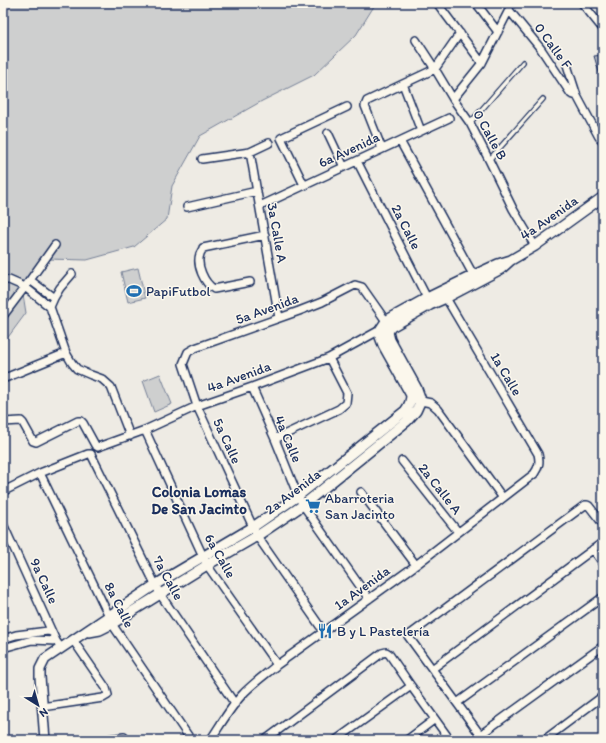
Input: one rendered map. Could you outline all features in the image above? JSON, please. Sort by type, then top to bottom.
[{"type":"street","points":[[437,3],[482,63]]},
{"type":"street","points":[[476,3],[498,32]]},
{"type":"street","points":[[582,3],[603,29]]},
{"type":"street","points":[[453,99],[482,63],[510,6]]},
{"type":"street","name":"0 Calle F","points":[[510,6],[571,94],[577,96]]},
{"type":"street","points":[[382,149],[365,103],[435,68],[460,33]]},
{"type":"street","name":"0 Calle B","points":[[416,40],[470,123],[513,209],[535,246]]},
{"type":"street","name":"0 Calle F","points":[[567,65],[577,96],[599,137],[603,141]]},
{"type":"street","points":[[403,84],[421,131]]},
{"type":"street","points":[[304,185],[281,139],[282,137],[347,107]]},
{"type":"street","name":"6a Avenida","points":[[260,206],[449,118]]},
{"type":"street","points":[[328,133],[344,167]]},
{"type":"street","points":[[400,141],[475,278]]},
{"type":"street","points":[[202,159],[250,152],[270,143]]},
{"type":"street","name":"3a Calle A","points":[[250,152],[279,318]]},
{"type":"street","name":"2a Calle","points":[[357,161],[428,301]]},
{"type":"street","points":[[187,207],[257,191]]},
{"type":"street","name":"4a Avenida","points":[[3,422],[21,421],[33,441],[36,442],[81,421],[97,447],[130,436],[197,406],[329,358],[388,327],[428,301],[475,278],[501,269],[511,260],[535,246],[603,197]]},
{"type":"street","points":[[250,282],[214,288],[209,286],[201,269],[199,261],[200,253],[203,248],[265,235]]},
{"type":"street","points":[[3,316],[55,245]]},
{"type":"street","points":[[50,307],[60,288],[72,274]]},
{"type":"street","name":"4a Avenida","points":[[428,301],[446,298],[475,278]]},
{"type":"street","points":[[3,280],[9,280],[25,287],[50,307],[66,353],[72,363],[77,368],[102,379],[111,387],[130,436]]},
{"type":"street","points":[[30,280],[54,298]]},
{"type":"street","name":"5a Avenida","points":[[186,357],[188,352],[195,348],[322,302],[355,285],[362,287],[388,327]]},
{"type":"street","name":"1a Calle","points":[[446,298],[538,454],[540,460],[539,465]]},
{"type":"street","points":[[388,327],[380,337],[411,395],[411,399],[431,403],[438,409],[503,498]]},
{"type":"street","points":[[388,327],[390,340],[417,389],[421,400]]},
{"type":"street","points":[[5,378],[66,353]]},
{"type":"street","name":"5a Calle","points":[[186,357],[183,364],[197,406],[257,536],[324,632]]},
{"type":"street","points":[[275,439],[340,409],[346,402],[347,393],[329,358]]},
{"type":"street","name":"4a Calle","points":[[252,387],[303,505],[370,599]]},
{"type":"street","name":"2a Avenida","points":[[110,620],[160,594],[298,496],[405,410],[410,405],[411,399]]},
{"type":"street","name":"2a Avenida","points":[[42,707],[40,669],[45,659],[59,645],[74,640],[84,634],[100,630],[110,620],[155,585],[257,536],[303,505],[416,412],[421,400]]},
{"type":"street","name":"6a Calle","points":[[145,430],[205,561],[277,665]]},
{"type":"street","name":"7a Calle","points":[[40,472],[88,454],[92,456],[160,594],[235,704]]},
{"type":"street","name":"2a Calle A","points":[[402,461],[458,532]]},
{"type":"street","name":"1a Avenida","points":[[209,740],[243,695],[277,665],[416,565],[534,474],[538,470],[539,465]]},
{"type":"street","points":[[6,490],[40,472]]},
{"type":"street","name":"8a Calle","points":[[40,472],[110,620],[191,740]]},
{"type":"street","points":[[361,492],[416,565]]},
{"type":"street","points":[[602,650],[482,737],[408,636],[585,505],[589,506],[603,524]]},
{"type":"street","name":"9a Calle","points":[[3,524],[59,645]]},
{"type":"street","points":[[432,668],[603,542]]},
{"type":"street","points":[[593,549],[603,563]]},
{"type":"street","points":[[457,703],[603,598]]},
{"type":"street","points":[[3,638],[16,635],[52,632]]},
{"type":"street","points":[[3,648],[32,640],[59,645]]},
{"type":"street","points":[[45,740],[42,707],[103,698],[108,695],[106,688],[74,640]]},
{"type":"street","points":[[265,740],[382,653],[386,652],[389,654],[450,740]]},
{"type":"street","points":[[336,740],[411,686]]},
{"type":"street","points":[[544,740],[603,696]]},
{"type":"street","points":[[407,740],[435,719]]},
{"type":"street","points":[[101,740],[124,737]]},
{"type":"lane","points":[[470,123],[523,62]]},
{"type":"lane","points":[[489,160],[543,99]]},
{"type":"shaded area","points":[[3,3],[376,3],[356,35],[314,75],[262,101],[200,136],[172,186],[167,219],[134,247],[87,260],[47,259],[22,288],[26,313],[3,344]]},
{"type":"shaded area","name":"PapiFutbol","points":[[138,268],[145,298],[128,302],[121,272]]},
{"type":"shaded area","points":[[160,374],[172,404],[154,412],[143,381]]},
{"type":"building","points":[[603,55],[603,82],[602,82],[594,56]]},
{"type":"place","name":"PapiFutbol","points":[[134,291]]},
{"type":"place","name":"Abarroteria San Jacinto","points":[[313,506]]},
{"type":"place","name":"B y L Pastelería","points":[[325,631]]},
{"type":"district","name":"Colonia Lomas De San Jacinto","points":[[199,500]]}]
